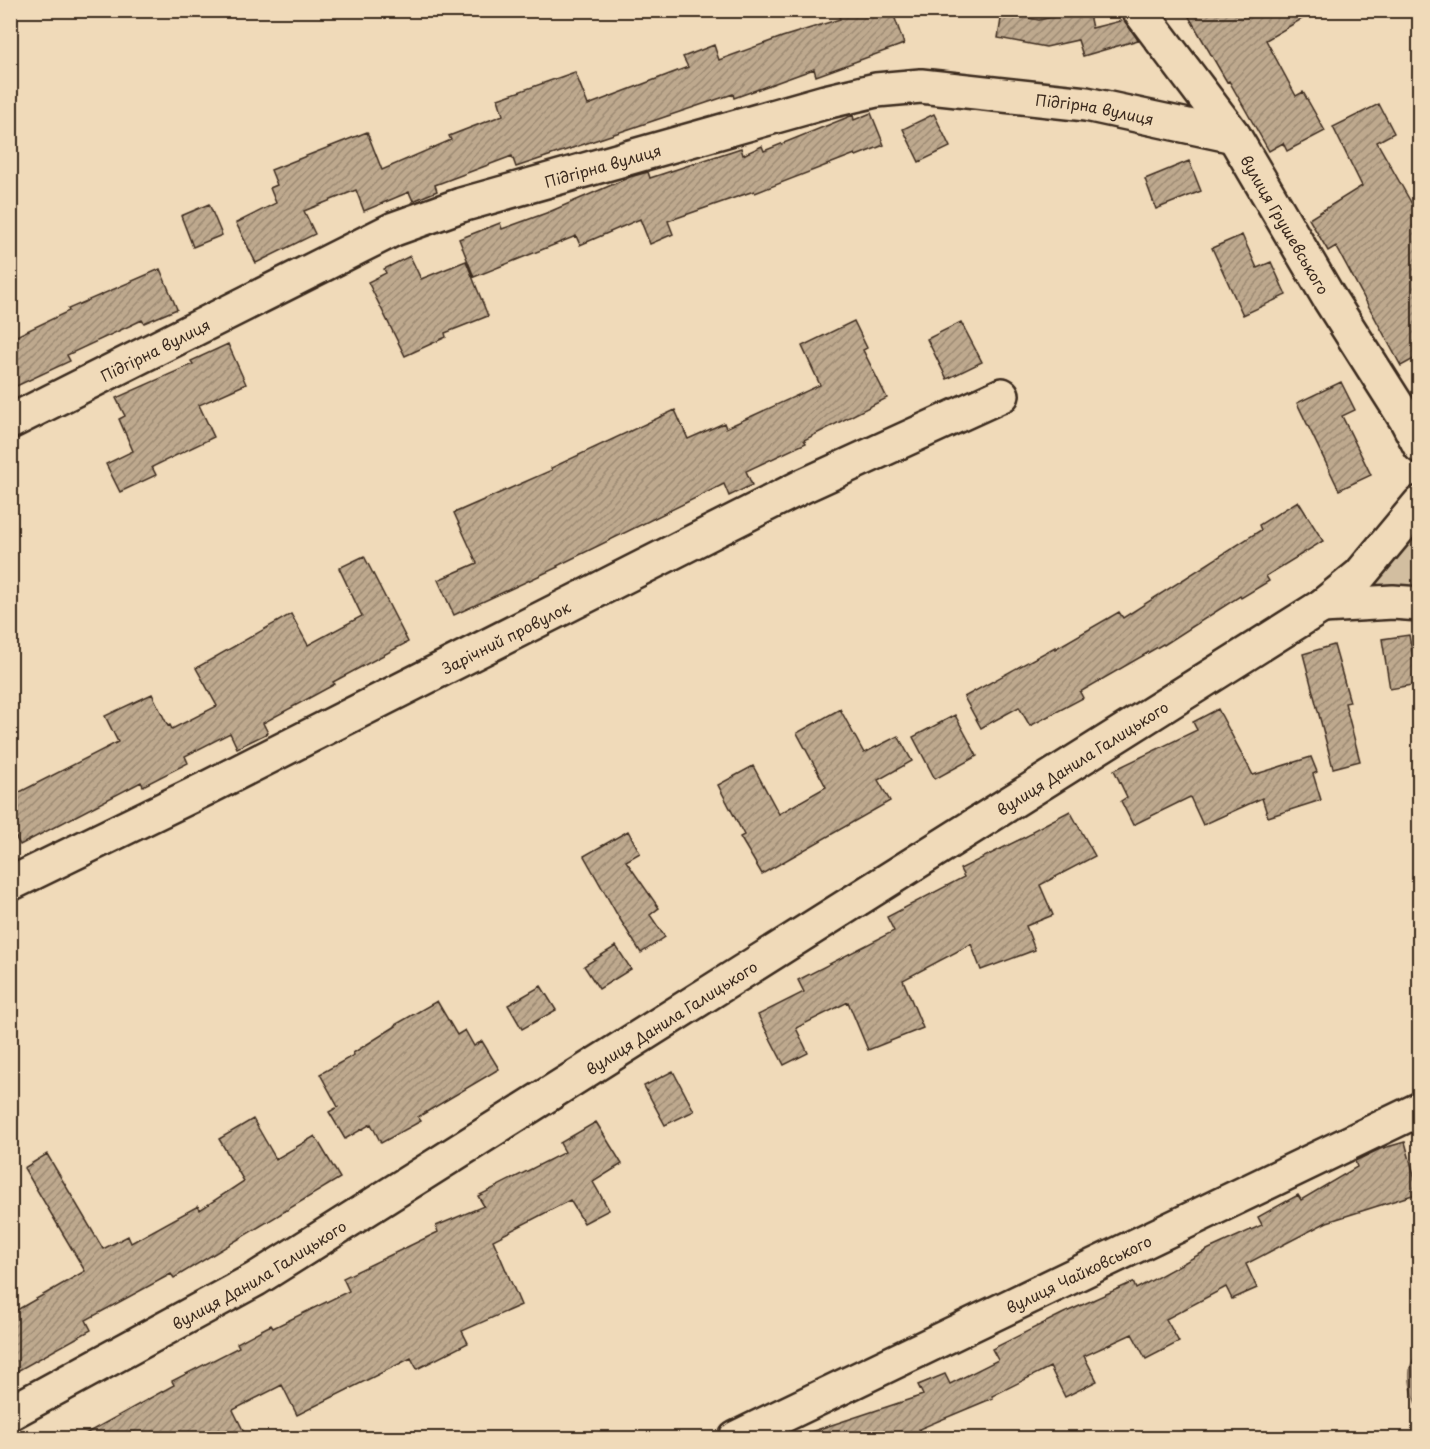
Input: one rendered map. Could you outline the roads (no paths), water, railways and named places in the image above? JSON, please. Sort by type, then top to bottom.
[{"type":"street","name":"вулиця Грушевського","points":[[1139,10],[1234,136],[1329,298],[1407,421],[1419,446]]},
{"type":"street","name":"Підгірна вулиця","points":[[10,422],[394,229],[461,205],[814,105],[876,90],[921,86],[1086,104],[1234,136]]},
{"type":"street","name":"Зарічний провулок","points":[[10,884],[226,778],[803,486],[1002,396]]},
{"type":"street","name":"вулиця Данила Галицького","points":[[10,1413],[256,1280],[1322,606],[1360,576],[1419,503]]},
{"type":"street","name":"вулиця Данила Галицького","points":[[1322,606],[1393,602],[1419,604]]},
{"type":"street","name":"вулиця Чайковського","points":[[736,1438],[1419,1109]]}]
